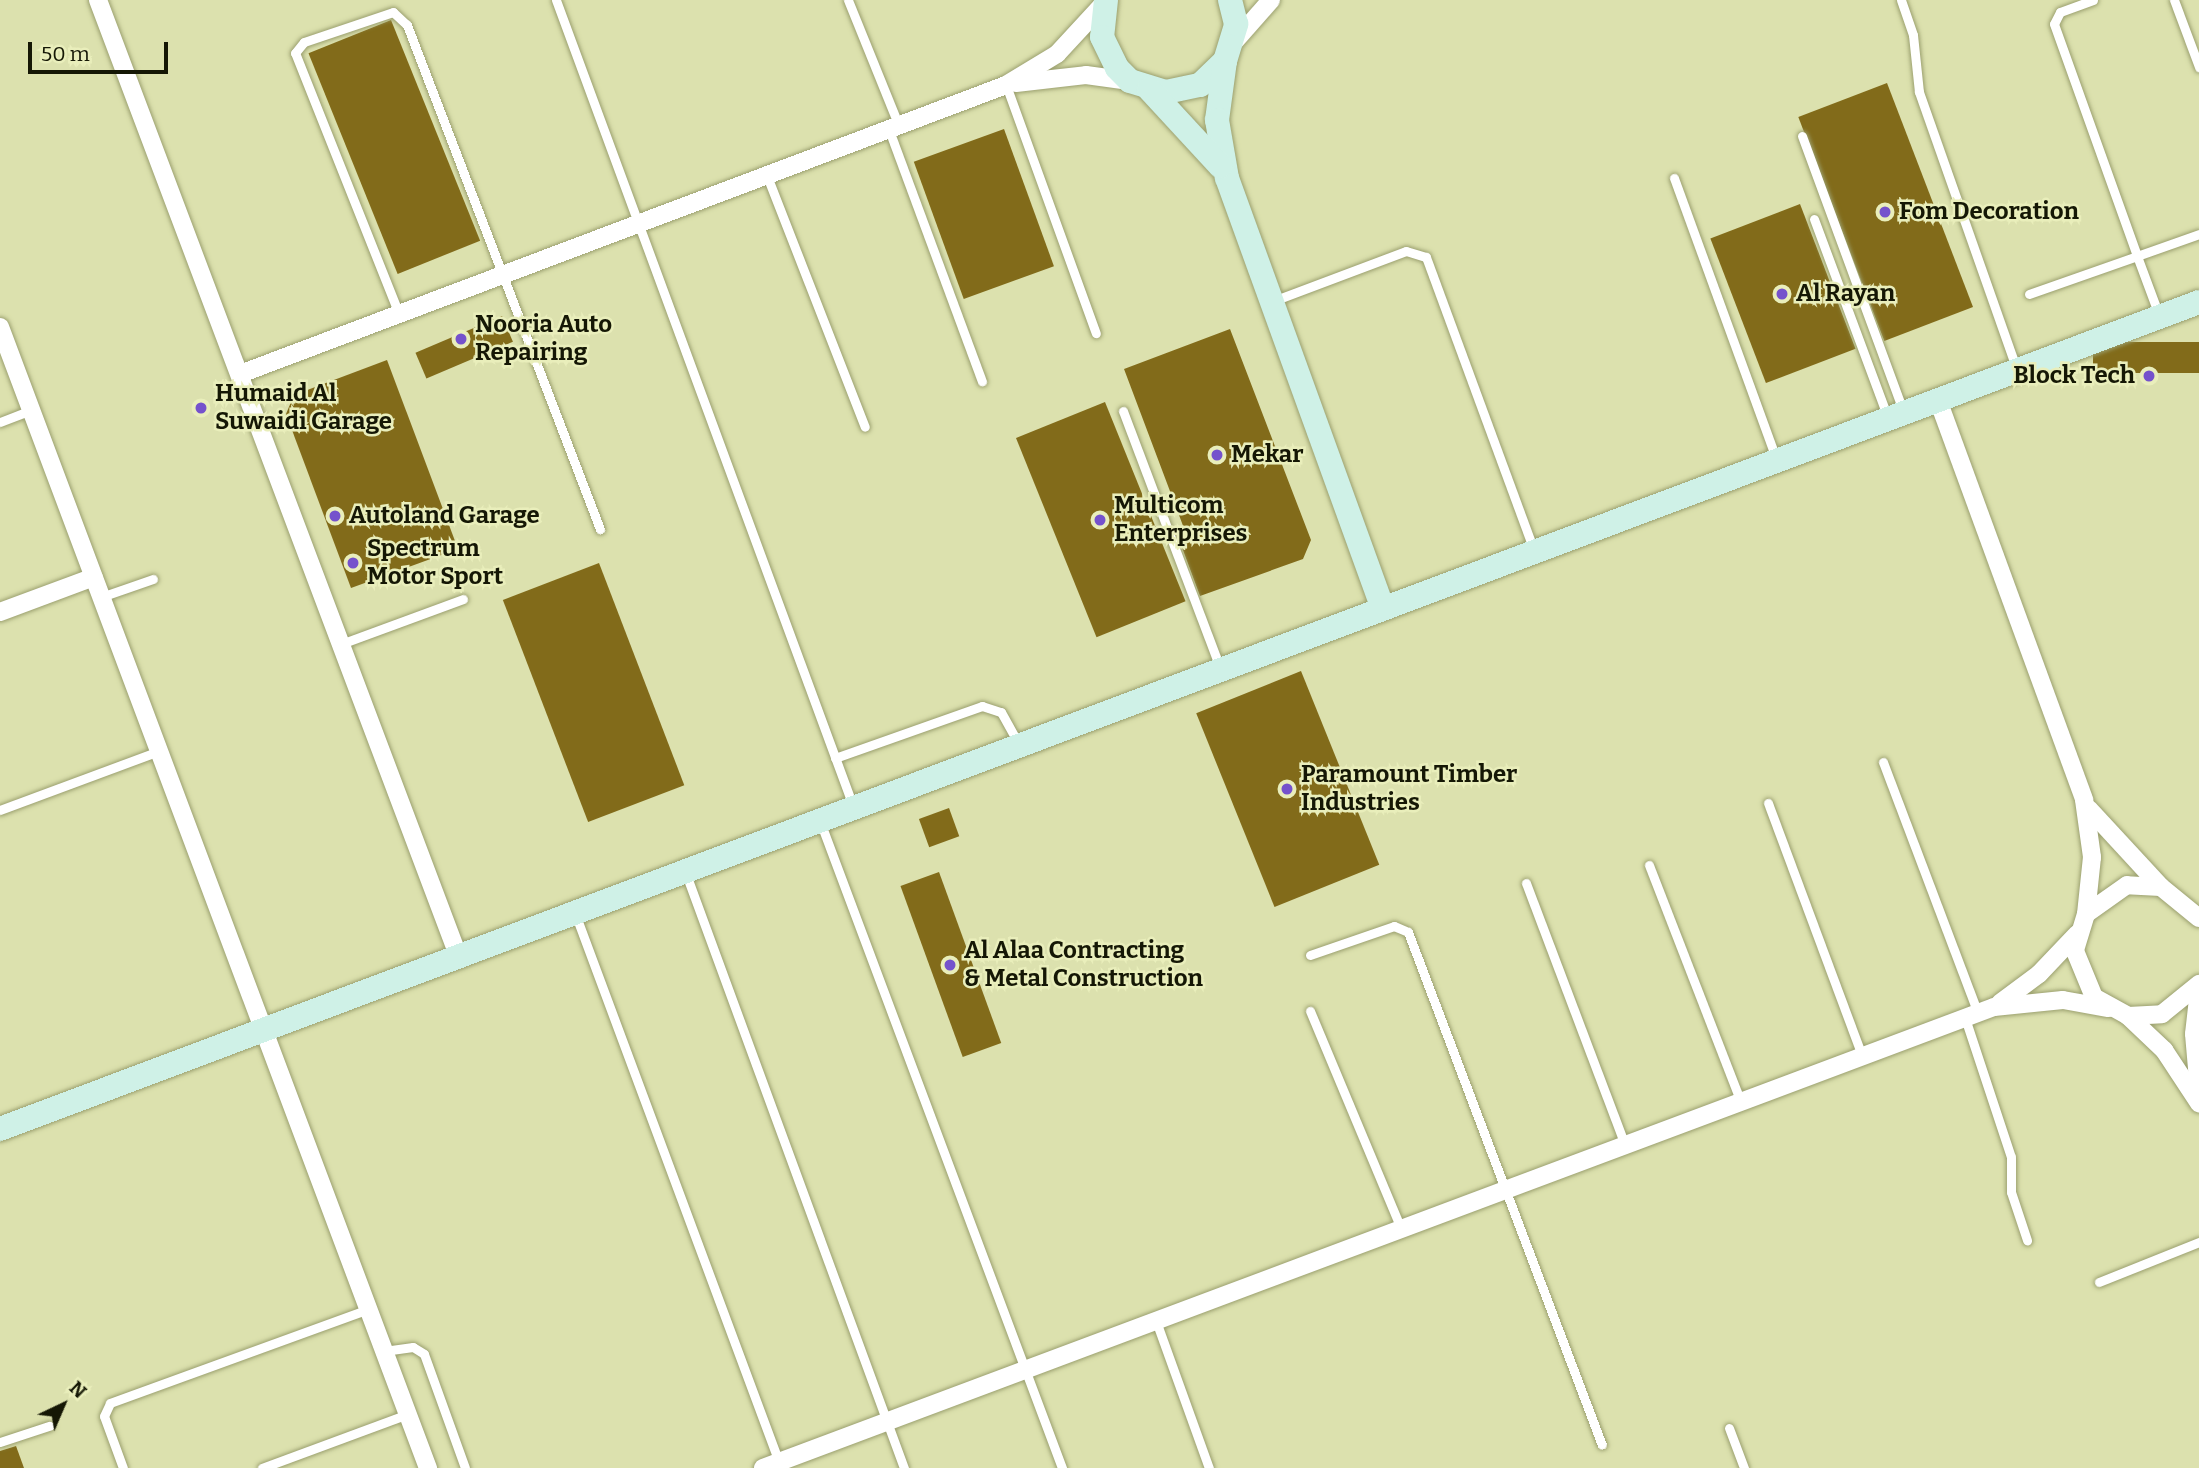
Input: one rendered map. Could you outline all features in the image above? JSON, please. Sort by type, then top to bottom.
[{"type":"street","points":[[98,0],[458,955]]},
{"type":"street","points":[[1230,0],[1230,52],[1217,120],[1227,178],[1383,608]]},
{"type":"street","points":[[1006,85],[1086,75],[1139,85],[1200,85],[1271,0]]},
{"type":"street","points":[[240,374],[1006,85],[1057,54],[1105,1]]},
{"type":"street","points":[[1105,1],[1105,45],[1139,85],[1200,139],[1227,178]]},
{"type":"street","points":[[0,1129],[2199,302]]},
{"type":"street","points":[[0,327],[428,1468]]},
{"type":"street","points":[[771,1466],[1979,1012],[2039,974],[2077,934],[2086,914],[2092,857],[2084,800],[1938,400]]},
{"type":"street","points":[[0,612],[94,577]]},
{"type":"street","points":[[2084,800],[2118,847],[2161,887],[2180,897],[2199,918]]},
{"type":"street","points":[[2086,914],[2111,891],[2161,887]]},
{"type":"street","points":[[2180,897],[2199,899]]},
{"type":"street","points":[[2077,934],[2077,968],[2108,1008]]},
{"type":"street","points":[[2128,1016],[2162,1014],[2199,984]]},
{"type":"street","points":[[2199,990],[2194,1034],[2199,1091]]},
{"type":"street","points":[[1979,1012],[2063,1000],[2108,1008],[2128,1016],[2164,1050],[2199,1103]]},
{"type":"lane","points":[[556,0],[853,806]]},
{"type":"lane","points":[[848,0],[982,381]]},
{"type":"lane","points":[[1901,0],[1919,92],[2017,370]]},
{"type":"lane","points":[[2093,0],[2060,12],[2054,24],[2159,317]]},
{"type":"lane","points":[[2174,0],[2199,67]]},
{"type":"lane","points":[[399,314],[296,59],[304,42],[387,12],[404,19],[600,529]]},
{"type":"lane","points":[[1006,85],[1096,333]]},
{"type":"lane","points":[[1802,136],[1896,416]]},
{"type":"lane","points":[[767,176],[865,427]]},
{"type":"lane","points":[[1674,178],[1776,461]]},
{"type":"lane","points":[[1814,219],[1896,416]]},
{"type":"lane","points":[[2029,294],[2199,234]]},
{"type":"lane","points":[[1272,302],[1406,251],[1426,257],[1534,552]]},
{"type":"lane","points":[[0,422],[31,410]]},
{"type":"lane","points":[[1123,411],[1221,669]]},
{"type":"lane","points":[[101,597],[153,579]]},
{"type":"lane","points":[[341,644],[463,599]]},
{"type":"lane","points":[[835,758],[982,706],[1001,712],[1019,744]]},
{"type":"lane","points":[[0,810],[159,751]]},
{"type":"lane","points":[[1883,762],[1979,1012],[2011,1157],[2011,1192],[2027,1240]]},
{"type":"lane","points":[[1768,803],[1862,1056]]},
{"type":"lane","points":[[819,819],[1062,1468]]},
{"type":"lane","points":[[1649,865],[1741,1102]]},
{"type":"lane","points":[[684,870],[904,1468]]},
{"type":"lane","points":[[1526,883],[1625,1145]]},
{"type":"lane","points":[[574,911],[771,1466]]},
{"type":"lane","points":[[1310,955],[1394,926],[1408,932],[1602,1445]]},
{"type":"lane","points":[[1310,1011],[1401,1229]]},
{"type":"lane","points":[[2099,1282],[2199,1242]]},
{"type":"lane","points":[[122,1468],[104,1416],[110,1403],[368,1309]]},
{"type":"lane","points":[[1156,1321],[1209,1468]]},
{"type":"lane","points":[[384,1351],[413,1347],[424,1354],[465,1468]]},
{"type":"lane","points":[[262,1468],[408,1415]]},
{"type":"lane","points":[[0,1442],[49,1426]]},
{"type":"lane","points":[[1729,1428],[1744,1468]]},
{"type":"building","points":[[391,20],[480,241],[398,274],[308,53]]},
{"type":"building","name":"Fom Decoration","points":[[1887,83],[1973,307],[1884,341],[1798,117]]},
{"type":"building","points":[[1004,129],[1054,266],[964,299],[914,162]]},
{"type":"building","name":"Al Rayan","points":[[1800,204],[1856,349],[1766,383],[1710,238]]},
{"type":"building","points":[[502,316],[513,342],[426,379],[415,353]]},
{"type":"building","name":"Mekar","points":[[1230,329],[1311,540],[1303,559],[1200,596],[1177,534],[1185,531],[1124,369]]},
{"type":"building","points":[[2093,342],[2199,342],[2199,373],[2093,373]]},
{"type":"building","points":[[387,360],[458,549],[351,588],[286,414],[294,395]]},
{"type":"building","name":"Multicom Enterprises","points":[[1105,402],[1186,601],[1097,637],[1016,438]]},
{"type":"building","points":[[599,563],[684,785],[588,822],[503,600]]},
{"type":"building","name":"Paramount Timber Industries","points":[[1301,671],[1379,865],[1275,907],[1196,713]]},
{"type":"building","points":[[949,808],[959,836],[929,847],[919,819]]},
{"type":"building","name":"Al Alaa Contracting & Metal Construction","points":[[939,872],[1001,1043],[963,1057],[900,886]]},
{"type":"building","points":[[16,1446],[24,1468],[0,1468],[0,1451]]},
{"type":"place","name":"Fom Decoration","points":[[1885,212]]},
{"type":"place","name":"Al Rayan","points":[[1782,294]]},
{"type":"place","name":"Nooria Auto Repairing","points":[[461,339]]},
{"type":"place","name":"Block Tech","points":[[2149,376]]},
{"type":"place","name":"Humaid Al Suwaidi Garage","points":[[201,408]]},
{"type":"place","name":"Mekar","points":[[1217,455]]},
{"type":"place","name":"Autoland Garage","points":[[335,516]]},
{"type":"place","name":"Multicom Enterprises","points":[[1100,520]]},
{"type":"place","name":"Spectrum Motor Sport","points":[[353,563]]},
{"type":"place","name":"Paramount Timber Industries","points":[[1287,789]]},
{"type":"place","name":"Al Alaa Contracting & Metal Construction","points":[[950,965]]}]
